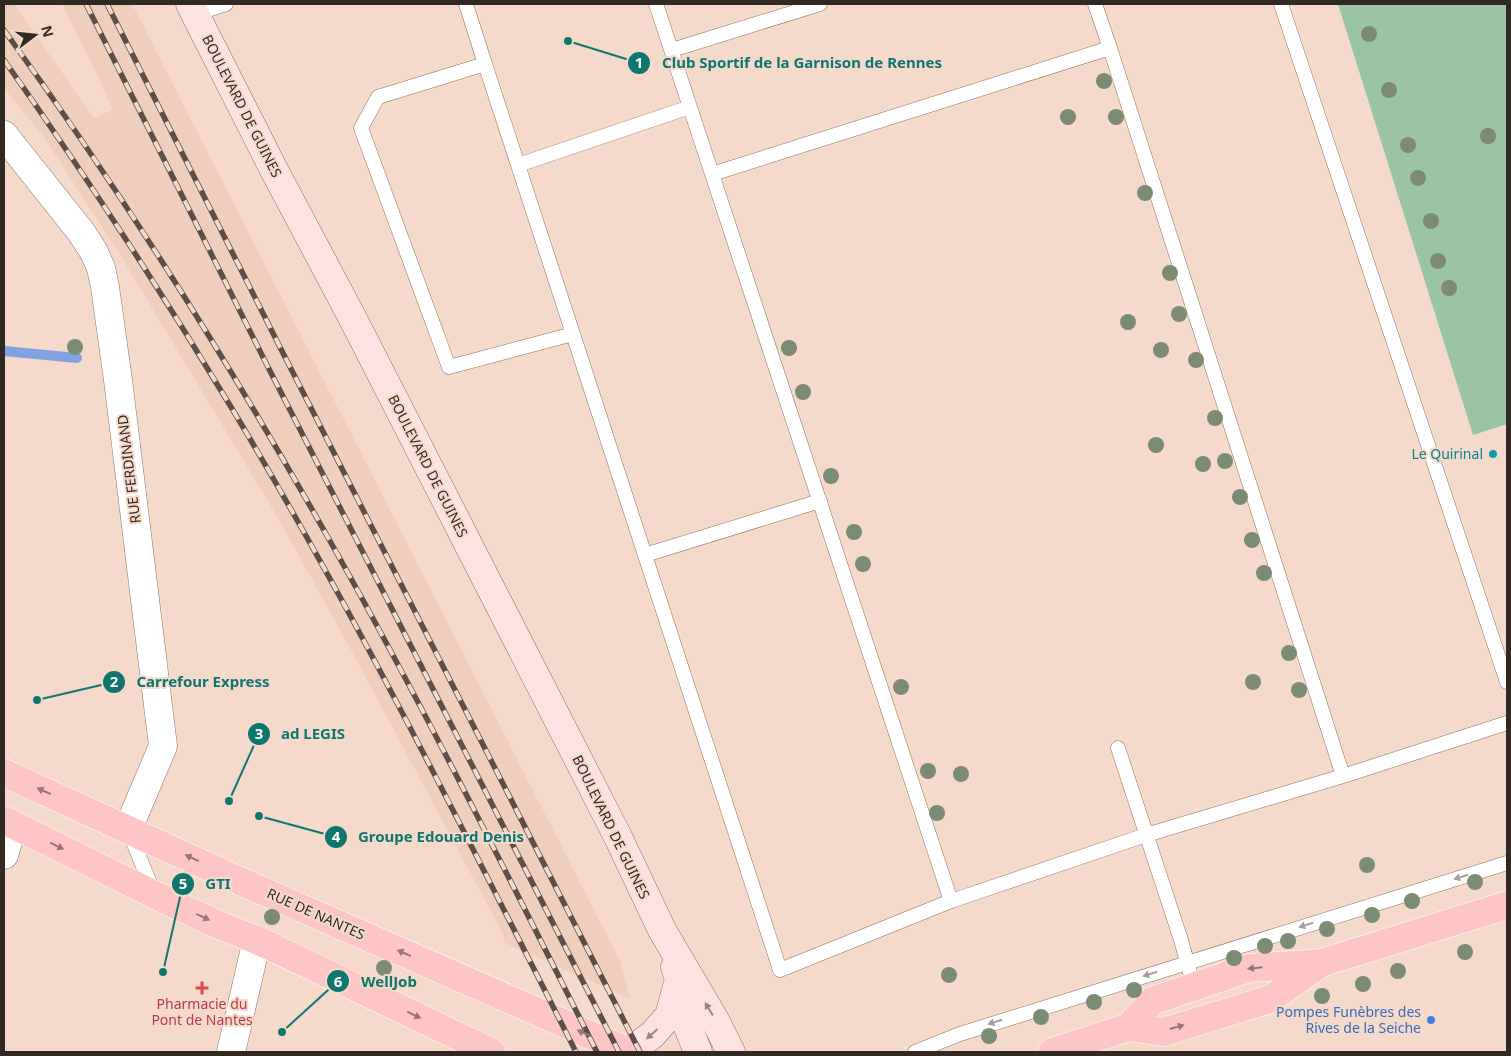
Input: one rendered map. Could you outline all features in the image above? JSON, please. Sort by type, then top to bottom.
[{"type":"main road","name":"RUE DE NANTES","points":[[4,773],[233,878],[629,1052]]},
{"type":"main road","points":[[8,823],[155,895],[258,940],[491,1052]]},
{"type":"main road","points":[[1129,1027],[1152,1001],[1190,975],[1249,968],[1321,963],[1507,905]]},
{"type":"main road","points":[[1052,1052],[1129,1027],[1163,1032],[1271,999],[1321,963]]},
{"type":"street","name":"BOULEVARD DE GUINES","points":[[192,9],[618,837],[662,930],[715,1020],[730,1052]]},
{"type":"street","name":"RUE FERDINAND","points":[[4,135],[94,252],[101,268],[105,287],[163,746],[128,829]]},
{"type":"street","points":[[4,855],[8,823]]},
{"type":"street","name":"BOULEVARD DE GUINES","points":[[662,930],[679,979],[688,1027],[698,1052]]},
{"type":"street","points":[[231,1052],[258,940]]},
{"type":"street","points":[[629,1052],[652,1035],[669,1016],[679,979]]},
{"type":"lane","points":[[192,9],[226,4]]},
{"type":"lane","points":[[466,4],[780,970],[951,901],[1146,835],[1344,776],[1507,723]]},
{"type":"lane","points":[[656,4],[951,901]]},
{"type":"lane","points":[[672,50],[820,4]]},
{"type":"lane","points":[[1096,4],[1344,776]]},
{"type":"lane","points":[[1281,4],[1507,682]]},
{"type":"lane","points":[[712,174],[1110,48]]},
{"type":"lane","points":[[485,64],[378,97],[361,128],[448,367],[573,334]]},
{"type":"lane","points":[[518,165],[690,107]]},
{"type":"lane","points":[[645,555],[820,501]]},
{"type":"lane","points":[[1118,748],[1181,940],[1190,975]]},
{"type":"lane","points":[[128,829],[155,895]]},
{"type":"lane","points":[[915,1052],[960,1034],[1190,975],[1507,862]]},
{"type":"shaded area","points":[[4,4],[14,4],[94,118],[113,110],[62,4],[132,4],[620,961],[630,999],[505,943],[502,932],[278,518],[116,248],[43,136],[4,88]]},
{"type":"green space","points":[[1338,4],[1507,4],[1507,424],[1473,435]]},
{"type":"waterway","points":[[4,351],[77,358]]},
{"type":"railway","points":[[86,4],[269,369],[619,1052]]},
{"type":"railway","points":[[107,4],[640,1052]]},
{"type":"railway","points":[[4,30],[49,93],[179,288],[300,489],[373,618],[438,741],[597,1052]]},
{"type":"railway","points":[[4,60],[149,275],[231,407],[323,565],[410,726],[576,1052]]},
{"type":"place","name":"Club Sportif de la Garnison de Rennes","points":[[568,41]]},
{"type":"place","name":"Le Quirinal","points":[[1493,454]]},
{"type":"place","name":"Carrefour Express","points":[[37,700]]},
{"type":"place","name":"ad LEGIS","points":[[229,801]]},
{"type":"place","name":"Groupe Edouard Denis","points":[[259,816]]},
{"type":"place","name":"GTI","points":[[163,972]]},
{"type":"place","name":"Pharmacie du Pont de Nantes","points":[[202,988]]},
{"type":"place","name":"Pompes Funèbres des Rives de la Seiche","points":[[1431,1020]]},
{"type":"place","name":"WellJob","points":[[282,1032]]}]
